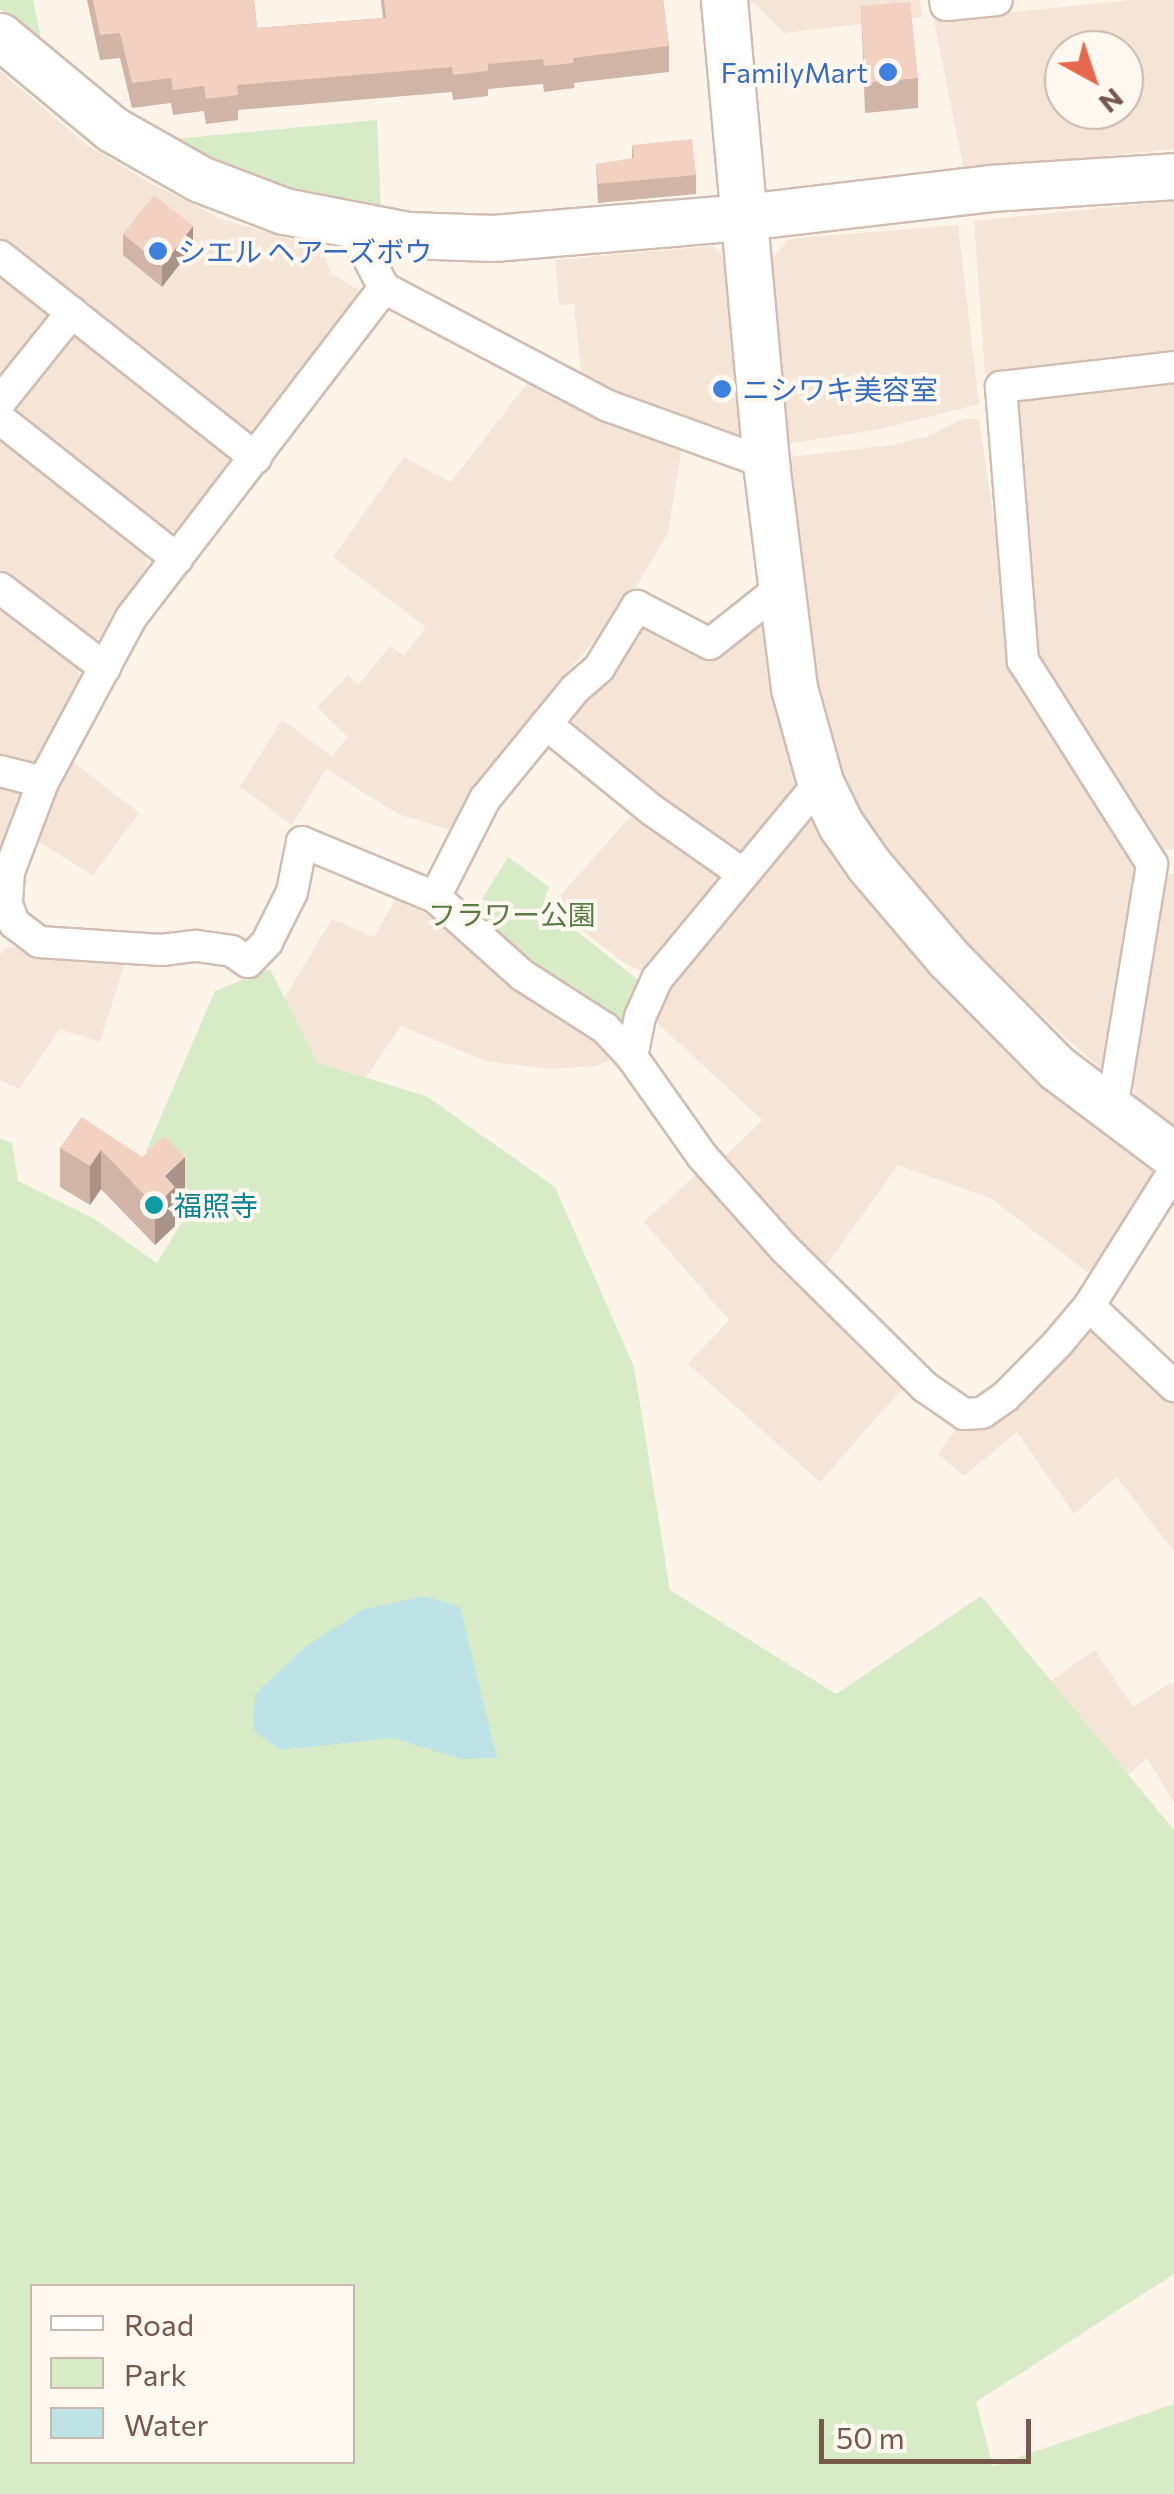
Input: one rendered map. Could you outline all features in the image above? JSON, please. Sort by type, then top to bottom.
[{"type":"street","points":[[724,0],[766,463],[794,688],[820,782],[841,825],[869,865],[938,948],[1057,1068],[1174,1156]]},
{"type":"street","points":[[944,0],[946,5],[997,0]]},
{"type":"street","points":[[0,36],[112,129],[169,164],[243,197],[352,227],[493,238],[744,217],[990,188],[1174,176]]},
{"type":"street","points":[[352,227],[384,288],[608,406],[766,463]]},
{"type":"street","points":[[0,256],[256,458]]},
{"type":"street","points":[[384,288],[131,618],[43,782],[9,872],[7,904],[14,923],[39,942],[162,950],[197,946],[232,950],[248,962],[267,942],[292,892],[302,842],[435,898],[522,974],[605,1028],[632,1057],[702,1156],[784,1249],[916,1378],[964,1414],[982,1414],[1006,1396],[1090,1306],[1174,1170]]},
{"type":"street","points":[[0,402],[72,312]]},
{"type":"street","points":[[1112,1109],[1163,863],[1023,661],[1001,387],[1174,367]]},
{"type":"street","points":[[0,419],[176,559]]},
{"type":"street","points":[[435,898],[485,799],[546,724],[599,668],[638,606],[710,644],[782,587]]},
{"type":"street","points":[[0,588],[105,668]]},
{"type":"street","points":[[546,724],[652,810],[742,874]]},
{"type":"street","points":[[0,771],[43,782]]},
{"type":"street","points":[[632,1057],[640,1017],[657,979],[820,782]]},
{"type":"street","points":[[1090,1306],[1174,1386]]},
{"type":"shaded area","points":[[736,0],[920,0],[922,17],[784,33],[754,3]]},
{"type":"shaded area","points":[[1130,0],[1174,0],[1174,149],[964,170],[934,20]]},
{"type":"shaded area","points":[[0,71],[84,143],[150,183],[224,220],[321,248],[331,274],[358,289],[357,309],[261,432],[241,431],[0,241]]},
{"type":"shaded area","points":[[1174,201],[1174,357],[985,374],[974,221]]},
{"type":"shaded area","points":[[958,225],[979,404],[876,430],[784,444],[766,265],[789,239]]},
{"type":"shaded area","points":[[713,246],[733,267],[750,441],[736,440],[582,381],[574,304],[559,305],[555,260]]},
{"type":"shaded area","points":[[0,273],[45,306],[49,326],[0,385]]},
{"type":"shaded area","points":[[81,337],[225,450],[231,471],[185,529],[162,533],[20,424],[18,404],[67,338]]},
{"type":"shaded area","points":[[1174,380],[1174,849],[1165,850],[1154,845],[1037,656],[1013,412],[1018,402],[1030,396]]},
{"type":"shaded area","points":[[528,382],[617,425],[682,445],[668,533],[626,604],[534,710],[451,830],[398,814],[326,769],[292,825],[240,787],[282,720],[332,756],[348,737],[317,707],[348,675],[358,685],[390,646],[404,656],[426,627],[333,557],[404,457],[451,482]]},
{"type":"shaded area","points":[[963,419],[979,419],[1015,669],[1138,865],[1108,1075],[944,929],[863,821],[831,755],[813,679],[780,458],[893,445],[929,436]]},
{"type":"shaded area","points":[[0,442],[146,552],[148,575],[102,638],[86,641],[0,575]]},
{"type":"shaded area","points":[[0,605],[76,663],[83,692],[43,768],[0,765]]},
{"type":"shaded area","points":[[773,620],[802,786],[739,865],[556,723],[627,641],[647,626],[711,655],[750,623]]},
{"type":"shaded area","points":[[67,757],[139,813],[93,875],[32,838]]},
{"type":"shaded area","points":[[0,779],[32,793],[0,915]]},
{"type":"shaded area","points":[[638,808],[732,874],[647,973],[624,963],[551,906]]},
{"type":"shaded area","points":[[808,811],[1168,1172],[1095,1278],[992,1199],[898,1165],[820,1274],[719,1162],[762,1120],[651,1017],[663,981]]},
{"type":"shaded area","points":[[1174,874],[1174,1125],[1139,1101],[1129,1081],[1159,881]]},
{"type":"shaded area","points":[[398,895],[559,1005],[616,1057],[596,1066],[551,1069],[486,1061],[401,1026],[354,1095],[310,1073],[280,1006],[332,919],[374,937]]},
{"type":"shaded area","points":[[6,947],[127,956],[100,1042],[60,1029],[19,1089],[0,1080],[0,954]]},
{"type":"shaded area","points":[[698,1173],[908,1382],[820,1482],[688,1364],[729,1320],[644,1222]]},
{"type":"shaded area","points":[[1084,1318],[1174,1400],[1174,1552],[1117,1477],[1074,1514],[1017,1432],[964,1476],[938,1454],[961,1422]]},
{"type":"shaded area","points":[[1095,1650],[1133,1707],[1171,1683],[1174,1686],[1174,1803],[1147,1758],[1114,1788],[1044,1686]]},
{"type":"green space","points":[[0,0],[33,0],[41,39],[0,9]]},
{"type":"green space","points":[[377,120],[381,212],[283,189],[173,139]]},
{"type":"green space","name":"フラワー公園","points":[[508,857],[549,887],[543,904],[643,984],[628,1034],[468,921]]},
{"type":"green space","points":[[270,969],[317,1063],[426,1096],[555,1187],[634,1367],[670,1590],[836,1694],[981,1596],[1174,1830],[1174,2274],[976,2402],[993,2466],[1174,2404],[1174,2494],[0,2494],[0,1138],[12,1143],[18,1181],[93,1218],[157,1263],[197,1197],[146,1151],[215,991]]},
{"type":"water","points":[[425,1596],[460,1607],[497,1758],[461,1759],[392,1738],[280,1750],[253,1730],[255,1694],[306,1646],[364,1609]]},
{"type":"building","points":[[93,0],[254,0],[257,28],[386,18],[384,0],[663,0],[669,46],[573,58],[574,63],[544,66],[543,59],[488,64],[488,71],[453,75],[452,67],[237,85],[238,95],[206,99],[204,86],[173,90],[171,78],[132,83],[120,33],[100,35]]},
{"type":"building","points":[[910,2],[918,78],[865,83],[861,6]]},
{"type":"building","points":[[692,139],[696,175],[598,184],[596,164],[634,158],[632,145]]},
{"type":"building","points":[[154,195],[193,226],[162,266],[123,234]]},
{"type":"building","points":[[82,1117],[142,1157],[164,1136],[185,1157],[165,1176],[175,1187],[155,1206],[101,1150],[90,1166],[60,1148]]},
{"type":"place","name":"FamilyMart","points":[[888,72]]},
{"type":"place","name":"シエル ヘアーズボウ","points":[[158,251]]},
{"type":"place","name":"ニシワキ美容室","points":[[722,389]]},
{"type":"place","name":"福照寺","points":[[154,1205]]}]
